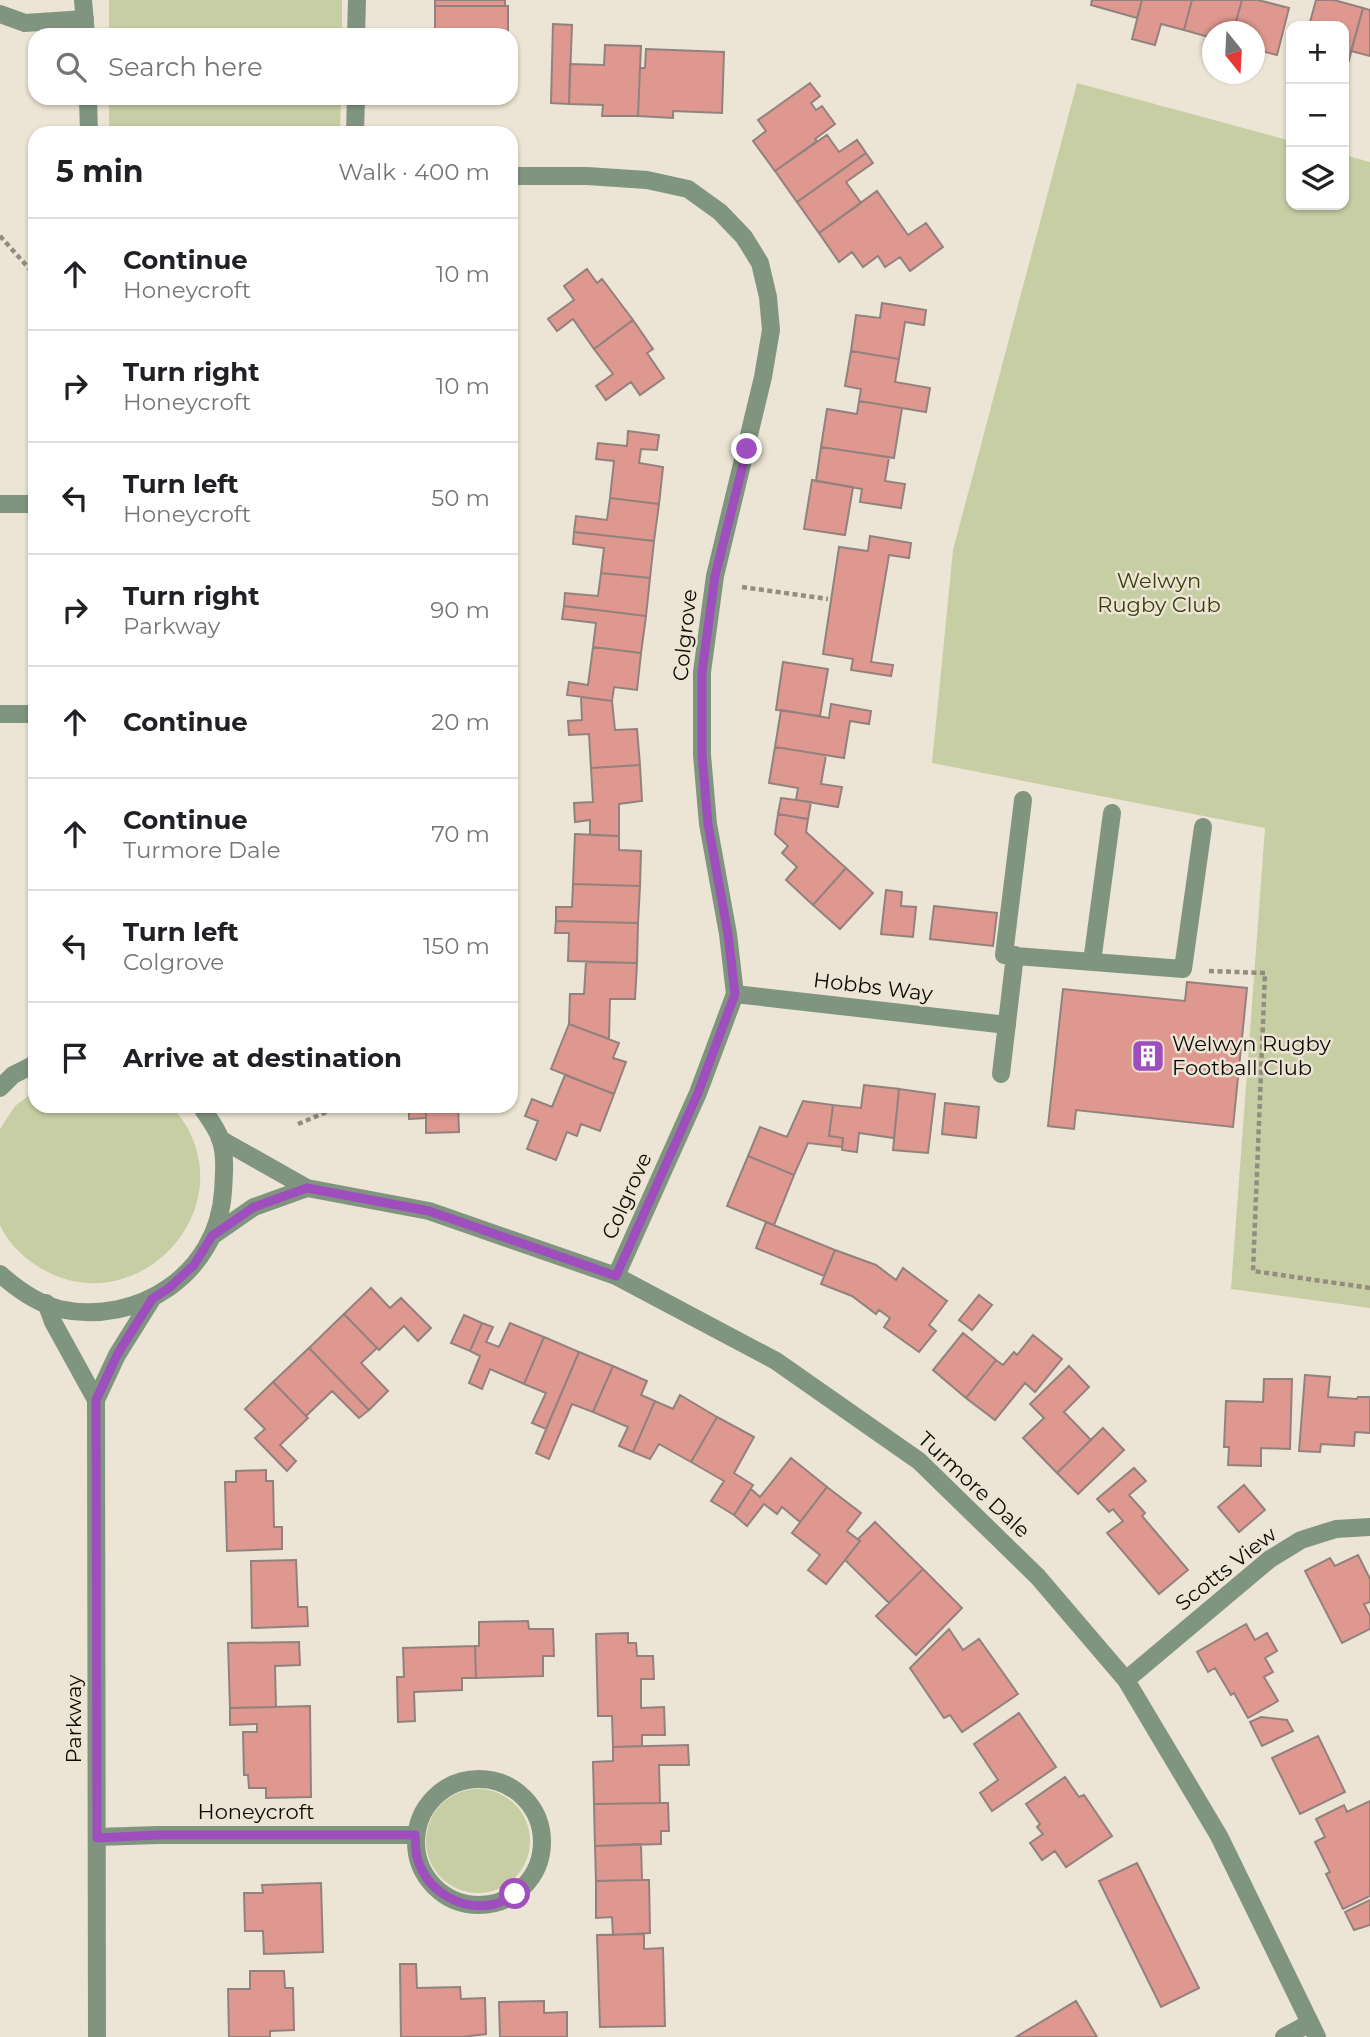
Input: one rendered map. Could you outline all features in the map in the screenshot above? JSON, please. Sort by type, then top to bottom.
[{"type":"street","points":[[0,15],[25,23],[85,27],[83,0]]},
{"type":"street","points":[[356,28],[357,0]]},
{"type":"street","points":[[88,105],[89,126]]},
{"type":"street","points":[[355,126],[356,105]]},
{"type":"street","name":"Colgrove","points":[[518,176],[587,176],[648,180],[688,189],[728,220],[744,237],[760,263],[768,297],[771,330],[750,437],[714,583],[702,672],[702,755],[708,824],[728,934],[735,994],[698,1093],[616,1276]]},
{"type":"street","points":[[0,504],[28,504]]},
{"type":"street","points":[[0,714],[28,714]]},
{"type":"street","points":[[1023,800],[1004,955],[1183,969],[1203,827]]},
{"type":"street","points":[[1092,961],[1112,813]]},
{"type":"street","points":[[1001,1074],[1015,955]]},
{"type":"street","name":"Hobbs Way","points":[[735,994],[1007,1025]]},
{"type":"street","points":[[0,1088],[13,1075],[28,1068]]},
{"type":"street","points":[[0,1274],[22,1293],[58,1308],[96,1313],[134,1306],[169,1288],[194,1265],[212,1236],[222,1206],[225,1174],[220,1139],[205,1113]]},
{"type":"street","name":"Turmore Dale","points":[[220,1139],[307,1188],[429,1211],[616,1276],[776,1361],[919,1461],[1038,1577],[1126,1680],[1219,1836],[1313,2030]]},
{"type":"street","points":[[212,1236],[254,1207],[307,1188]]},
{"type":"street","name":"Parkway","points":[[97,2037],[96,1400],[117,1355],[152,1299]]},
{"type":"street","name":"Parkway","points":[[46,1303],[53,1322],[96,1400]]},
{"type":"street","name":"Scotts View","points":[[1126,1680],[1270,1559],[1301,1540],[1336,1529],[1370,1527]]},
{"type":"street","points":[[474,1779],[496,1780],[516,1790],[530,1804],[540,1822],[543,1842],[540,1862],[530,1880],[515,1894],[497,1903],[477,1906],[456,1902],[438,1891],[424,1876],[417,1856],[415,1835],[421,1814],[434,1796],[453,1784],[474,1779]]},
{"type":"street","name":"Honeycroft","points":[[97,1838],[158,1835],[415,1835]]},
{"type":"street","points":[[1284,2037],[1313,2030]]},
{"type":"path","points":[[0,236],[28,267]]},
{"type":"path","points":[[714,583],[828,599]]},
{"type":"path","points":[[1183,969],[1265,974],[1253,1271],[1370,1288]]},
{"type":"path","points":[[298,1124],[324,1113]]},
{"type":"green space","points":[[109,0],[342,0],[342,28],[109,28]]},
{"type":"green space","name":"Welwyn Rugby Club","points":[[1077,83],[1286,140],[1286,210],[1349,210],[1349,156],[1370,162],[1370,1308],[1231,1289],[1265,828],[932,763],[953,550]]},
{"type":"green space","points":[[109,105],[341,105],[340,126],[109,126]]},
{"type":"green space","points":[[28,1096],[28,1113],[177,1113],[190,1133],[200,1166],[198,1199],[186,1228],[166,1253],[140,1272],[110,1282],[77,1282],[44,1270],[25,1257],[8,1239],[0,1225],[0,1129],[15,1106]]},
{"type":"green space","points":[[478,1789],[498,1793],[515,1804],[526,1821],[530,1841],[526,1861],[515,1878],[498,1889],[478,1893],[458,1889],[441,1878],[430,1861],[426,1841],[430,1821],[441,1804],[458,1793]]},
{"type":"building","points":[[435,0],[505,0],[505,6],[435,6]]},
{"type":"building","points":[[1092,0],[1142,0],[1137,18],[1091,5]]},
{"type":"building","points":[[1142,0],[1192,0],[1184,30],[1161,24],[1155,45],[1132,39]]},
{"type":"building","points":[[1192,0],[1242,0],[1236,21],[1202,21],[1202,35],[1184,30]]},
{"type":"building","points":[[1242,0],[1258,0],[1289,8],[1277,55],[1265,52],[1265,21],[1236,21]]},
{"type":"building","points":[[1316,0],[1334,0],[1363,8],[1349,60],[1349,21],[1310,21]]},
{"type":"building","points":[[435,6],[508,6],[508,28],[435,28]]},
{"type":"building","points":[[1363,8],[1370,10],[1370,56],[1351,51]]},
{"type":"building","points":[[553,24],[572,25],[569,104],[551,103]]},
{"type":"building","points":[[605,45],[641,46],[638,116],[602,116],[603,105],[569,104],[570,64],[604,65]]},
{"type":"building","points":[[646,49],[724,52],[722,113],[673,111],[673,118],[638,116],[640,68],[645,68]]},
{"type":"building","points":[[810,83],[820,96],[811,103],[816,110],[822,106],[835,124],[815,139],[817,141],[775,171],[753,141],[766,131],[758,120]]},
{"type":"building","points":[[827,135],[839,152],[857,140],[866,153],[797,202],[775,171]]},
{"type":"building","points":[[866,153],[873,163],[846,182],[861,203],[819,233],[797,202]]},
{"type":"building","points":[[877,191],[908,235],[926,223],[943,247],[910,271],[900,257],[885,267],[878,256],[863,267],[852,252],[839,262],[819,233]]},
{"type":"building","points":[[587,269],[597,283],[602,279],[633,320],[594,349],[573,319],[557,331],[548,319],[574,300],[564,286]]},
{"type":"building","points":[[882,303],[926,310],[924,325],[905,322],[899,359],[851,351],[856,315],[880,318]]},
{"type":"building","points":[[633,320],[653,349],[647,353],[664,378],[640,395],[631,382],[606,400],[596,386],[613,374],[594,349]]},
{"type":"building","points":[[851,351],[899,359],[895,382],[930,388],[926,412],[859,401],[861,389],[845,386]]},
{"type":"building","points":[[859,401],[902,408],[894,458],[821,447],[827,409],[857,414]]},
{"type":"building","points":[[628,431],[659,435],[657,450],[641,449],[639,463],[663,467],[659,504],[610,498],[614,461],[596,459],[598,443],[627,446]]},
{"type":"building","points":[[821,447],[889,457],[885,481],[905,484],[901,508],[860,502],[862,489],[816,481]]},
{"type":"building","points":[[812,480],[853,487],[845,535],[804,529]]},
{"type":"building","points":[[610,498],[659,504],[654,541],[574,532],[576,516],[607,520]]},
{"type":"building","points":[[574,532],[654,541],[650,578],[601,573],[604,548],[573,544]]},
{"type":"building","points":[[870,536],[911,543],[909,558],[889,555],[871,662],[893,665],[891,676],[851,670],[853,659],[823,654],[839,547],[868,551]]},
{"type":"building","points":[[601,573],[650,578],[646,616],[564,606],[565,593],[598,596]]},
{"type":"building","points":[[564,606],[646,616],[641,653],[593,647],[596,623],[562,619]]},
{"type":"building","points":[[593,647],[641,653],[637,690],[614,687],[612,701],[567,695],[569,682],[588,685]]},
{"type":"building","points":[[783,662],[828,669],[820,716],[776,710]]},
{"type":"building","points":[[581,697],[612,701],[615,730],[637,729],[640,765],[591,768],[589,734],[569,735],[568,721],[582,720]]},
{"type":"building","points":[[831,704],[871,711],[869,724],[850,721],[844,758],[775,747],[781,710],[829,718]]},
{"type":"building","points":[[775,747],[826,755],[821,784],[842,787],[838,807],[796,800],[798,788],[769,783]]},
{"type":"building","points":[[640,765],[642,801],[619,804],[619,836],[590,835],[590,820],[575,822],[574,803],[593,802],[591,768]]},
{"type":"building","points":[[781,798],[811,802],[808,819],[778,814]]},
{"type":"building","points":[[778,814],[808,819],[806,832],[846,868],[813,905],[786,880],[797,867],[782,853],[788,846],[775,834]]},
{"type":"building","points":[[575,834],[619,836],[619,850],[641,851],[640,886],[573,884]]},
{"type":"building","points":[[846,868],[873,893],[840,929],[813,905]]},
{"type":"building","points":[[573,884],[640,886],[638,923],[556,921],[556,907],[572,907]]},
{"type":"building","points":[[886,890],[902,892],[901,906],[916,907],[913,937],[881,934]]},
{"type":"building","points":[[934,906],[997,913],[993,946],[930,939]]},
{"type":"building","points":[[556,921],[638,923],[637,963],[568,961],[569,933],[555,933]]},
{"type":"building","points":[[586,962],[637,963],[635,999],[610,999],[609,1039],[569,1024],[570,994],[584,994]]},
{"type":"building","name":"Welwyn Rugby Football Club","points":[[1187,982],[1247,988],[1233,1127],[1076,1110],[1074,1129],[1048,1126],[1063,989],[1185,1001]]},
{"type":"building","points":[[569,1024],[619,1043],[613,1058],[626,1062],[614,1094],[551,1069]]},
{"type":"building","points":[[565,1075],[614,1094],[600,1131],[581,1124],[577,1136],[567,1132],[556,1160],[527,1149],[538,1121],[525,1116],[532,1099],[552,1107]]},
{"type":"building","points":[[864,1085],[899,1089],[894,1138],[859,1133],[857,1152],[842,1150],[843,1138],[829,1136],[833,1105],[861,1108]]},
{"type":"building","points":[[899,1089],[935,1094],[928,1153],[893,1150]]},
{"type":"building","points":[[803,1101],[833,1105],[829,1136],[843,1138],[842,1147],[808,1143],[794,1175],[748,1156],[760,1127],[787,1137]]},
{"type":"building","points":[[945,1103],[979,1107],[976,1138],[942,1134]]},
{"type":"building","points":[[409,1113],[426,1113],[426,1118],[409,1119]]},
{"type":"building","points":[[426,1113],[458,1113],[459,1132],[426,1133]]},
{"type":"building","points":[[748,1156],[794,1175],[774,1225],[727,1206]]},
{"type":"building","points":[[766,1222],[835,1250],[824,1276],[756,1248]]},
{"type":"building","points":[[835,1250],[876,1265],[896,1280],[903,1268],[947,1301],[929,1325],[936,1331],[919,1352],[884,1327],[890,1318],[879,1310],[876,1314],[852,1296],[821,1284]]},
{"type":"building","points":[[371,1288],[390,1308],[401,1298],[431,1328],[418,1341],[404,1326],[379,1350],[344,1314]]},
{"type":"building","points":[[979,1295],[992,1305],[972,1330],[959,1320]]},
{"type":"building","points":[[344,1314],[377,1348],[361,1363],[388,1391],[369,1410],[309,1348]]},
{"type":"building","points":[[464,1315],[482,1323],[470,1351],[451,1343]]},
{"type":"building","points":[[482,1323],[493,1327],[486,1342],[499,1347],[510,1323],[544,1337],[524,1384],[490,1369],[482,1389],[469,1383],[480,1356],[470,1351]]},
{"type":"building","points":[[963,1333],[996,1360],[966,1398],[933,1370]]},
{"type":"building","points":[[1033,1335],[1062,1359],[1035,1392],[1025,1383],[995,1420],[966,1398],[996,1360],[1003,1365],[1014,1352],[1017,1355]]},
{"type":"building","points":[[544,1337],[579,1352],[546,1429],[532,1423],[546,1393],[524,1384]]},
{"type":"building","points":[[309,1348],[369,1410],[359,1418],[332,1391],[306,1416],[273,1382]]},
{"type":"building","points":[[579,1352],[613,1366],[593,1412],[572,1404],[549,1459],[536,1453]]},
{"type":"building","points":[[613,1366],[647,1381],[641,1395],[655,1401],[633,1452],[619,1446],[628,1427],[593,1412]]},
{"type":"building","points":[[1069,1366],[1089,1387],[1064,1412],[1091,1440],[1057,1473],[1023,1438],[1044,1418],[1030,1404]]},
{"type":"building","points":[[1305,1375],[1330,1377],[1328,1397],[1370,1397],[1370,1433],[1355,1432],[1354,1446],[1321,1444],[1320,1452],[1299,1451]]},
{"type":"building","points":[[1264,1379],[1292,1379],[1290,1449],[1261,1448],[1261,1466],[1228,1465],[1229,1447],[1224,1447],[1226,1401],[1263,1402]]},
{"type":"building","points":[[273,1382],[308,1418],[280,1445],[296,1461],[287,1471],[255,1438],[265,1429],[245,1409]]},
{"type":"building","points":[[680,1395],[717,1417],[691,1462],[659,1444],[650,1459],[633,1452],[655,1401],[673,1409]]},
{"type":"building","points":[[717,1417],[754,1437],[734,1473],[753,1485],[734,1515],[711,1501],[724,1481],[691,1462]]},
{"type":"building","points":[[1103,1428],[1124,1450],[1078,1494],[1057,1473]]},
{"type":"building","points":[[791,1458],[827,1487],[800,1522],[782,1507],[777,1514],[764,1504],[747,1526],[734,1515],[751,1489],[760,1497]]},
{"type":"building","points":[[1134,1468],[1146,1481],[1129,1495],[1145,1513],[1142,1516],[1188,1570],[1159,1594],[1107,1533],[1123,1521],[1113,1509],[1109,1512],[1097,1499]]},
{"type":"building","points":[[266,1470],[266,1481],[273,1481],[274,1527],[282,1527],[282,1549],[227,1551],[225,1482],[236,1482],[236,1471]]},
{"type":"building","points":[[1244,1485],[1265,1510],[1239,1532],[1218,1507]]},
{"type":"building","points":[[827,1487],[861,1513],[847,1531],[860,1541],[826,1584],[808,1570],[820,1555],[792,1533]]},
{"type":"building","points":[[875,1522],[923,1569],[889,1603],[845,1560],[860,1541],[858,1539]]},
{"type":"building","points":[[1358,1555],[1370,1579],[1370,1602],[1364,1604],[1370,1616],[1370,1629],[1342,1643],[1305,1571],[1330,1558],[1335,1566]]},
{"type":"building","points":[[296,1560],[298,1607],[307,1607],[308,1626],[252,1628],[251,1561]]},
{"type":"building","points":[[923,1569],[962,1608],[916,1655],[876,1616]]},
{"type":"building","points":[[528,1621],[529,1629],[553,1629],[554,1656],[543,1656],[543,1676],[476,1678],[475,1646],[479,1646],[479,1622]]},
{"type":"building","points":[[1246,1624],[1255,1640],[1267,1633],[1277,1651],[1265,1658],[1273,1672],[1264,1677],[1278,1701],[1248,1718],[1215,1668],[1208,1672],[1197,1652]]},
{"type":"building","points":[[949,1629],[963,1650],[979,1639],[1018,1694],[962,1732],[950,1715],[944,1718],[910,1668]]},
{"type":"building","points":[[628,1633],[628,1643],[636,1643],[637,1656],[653,1656],[654,1679],[641,1679],[641,1708],[664,1707],[665,1735],[642,1735],[642,1746],[613,1747],[612,1716],[598,1716],[596,1634]]},
{"type":"building","points":[[299,1642],[300,1665],[275,1666],[276,1707],[230,1708],[228,1643]]},
{"type":"building","points":[[475,1646],[476,1678],[462,1678],[462,1690],[414,1692],[415,1721],[398,1722],[397,1677],[404,1677],[403,1648]]},
{"type":"building","points":[[310,1706],[311,1797],[266,1798],[266,1788],[249,1788],[248,1775],[244,1775],[243,1732],[257,1732],[257,1724],[230,1725],[230,1708]]},
{"type":"building","points":[[1019,1713],[1056,1767],[992,1811],[980,1793],[998,1780],[974,1744]]},
{"type":"building","points":[[1261,1717],[1287,1720],[1293,1731],[1262,1746],[1250,1722]]},
{"type":"building","points":[[1318,1736],[1345,1792],[1300,1814],[1272,1758]]},
{"type":"building","points":[[688,1745],[689,1765],[659,1765],[660,1803],[594,1804],[593,1762],[613,1761],[613,1747]]},
{"type":"building","points":[[1065,1777],[1079,1797],[1084,1795],[1112,1836],[1066,1867],[1055,1851],[1042,1860],[1030,1843],[1043,1834],[1037,1827],[1040,1824],[1026,1804]]},
{"type":"building","points":[[1370,1801],[1370,1896],[1343,1909],[1326,1874],[1330,1872],[1315,1842],[1325,1837],[1316,1819],[1344,1805],[1347,1812]]},
{"type":"building","points":[[668,1803],[669,1831],[661,1831],[661,1844],[595,1846],[594,1804]]},
{"type":"building","points":[[641,1844],[642,1880],[596,1881],[595,1846]]},
{"type":"building","points":[[1137,1863],[1199,1988],[1161,2007],[1099,1881]]},
{"type":"building","points":[[649,1880],[650,1933],[613,1935],[612,1917],[596,1918],[596,1881]]},
{"type":"building","points":[[321,1883],[323,1952],[264,1954],[263,1931],[245,1931],[244,1893],[263,1893],[262,1885]]},
{"type":"building","points":[[1370,1900],[1370,1925],[1354,1930],[1345,1912]]},
{"type":"building","points":[[644,1934],[644,1949],[663,1948],[665,2026],[600,2027],[597,1935]]},
{"type":"building","points":[[400,1964],[416,1964],[417,1988],[460,1987],[461,1999],[485,1998],[486,2034],[462,2037],[401,2037]]},
{"type":"building","points":[[250,1971],[284,1971],[285,1988],[293,1988],[294,2030],[270,2031],[270,2037],[229,2037],[228,1989],[250,1989]]},
{"type":"building","points":[[544,2001],[544,2013],[567,2012],[567,2037],[500,2037],[499,2002]]},
{"type":"building","points":[[1076,2001],[1097,2037],[1016,2037]]},
{"type":"place","name":"Welwyn Rugby Football Club","points":[[1148,1056]]},
{"type":"route","points":[[515,1894],[497,1903],[477,1906],[456,1902],[438,1891],[424,1876],[417,1856],[415,1835],[158,1835],[97,1838],[96,1400],[117,1355],[152,1299],[169,1288],[194,1265],[212,1236],[254,1207],[307,1188],[429,1211],[616,1276],[698,1093],[735,994],[728,934],[708,824],[702,755],[702,672],[715,576],[747,449]]}]
